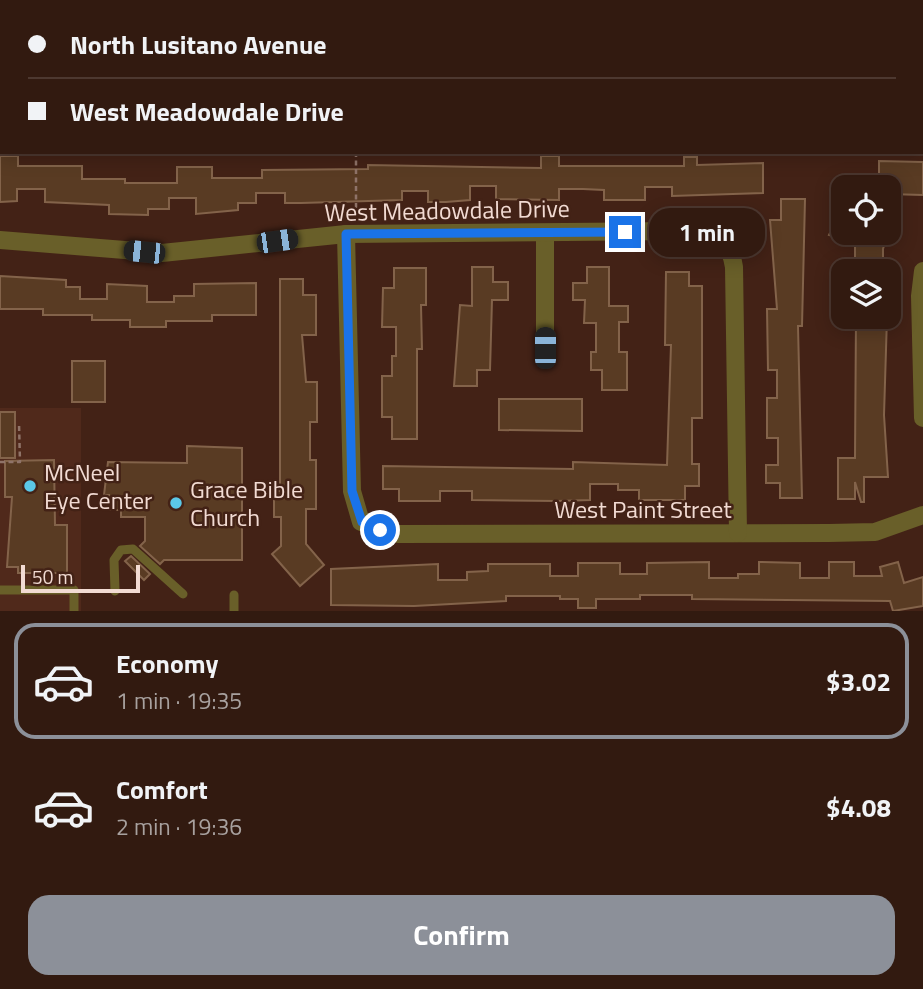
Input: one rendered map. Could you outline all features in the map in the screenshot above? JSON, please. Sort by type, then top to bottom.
[{"type":"street","name":"West Meadowdale Drive","points":[[0,240],[162,253],[351,234],[698,231],[716,234],[726,241],[734,267],[738,533]]},
{"type":"street","points":[[545,233],[545,348]]},
{"type":"street","name":"West Paint Street","points":[[351,234],[352,491],[362,522],[398,534],[875,532],[923,515]]},
{"type":"street","points":[[923,271],[920,296],[923,418]]},
{"type":"lane","points":[[115,592],[114,560],[121,550],[134,549],[183,594]]},
{"type":"lane","points":[[0,590],[74,590],[74,611]]},
{"type":"lane","points":[[234,595],[234,611]]},
{"type":"path","points":[[351,234],[356,154]]},
{"type":"path","points":[[0,462],[20,462],[19,423]]},
{"type":"shaded area","points":[[0,408],[81,408],[81,611],[0,611]]},
{"type":"building","points":[[0,156],[18,156],[18,166],[82,166],[82,179],[125,179],[125,183],[177,183],[177,167],[212,167],[212,178],[262,178],[262,170],[368,169],[368,165],[541,168],[541,156],[559,156],[559,166],[684,166],[684,157],[697,157],[697,165],[763,163],[763,193],[672,196],[672,187],[645,187],[645,200],[604,200],[604,190],[583,189],[559,189],[559,200],[496,199],[496,186],[470,186],[470,200],[446,202],[428,202],[428,191],[402,191],[402,200],[301,203],[285,203],[285,193],[256,193],[256,203],[238,203],[238,210],[196,214],[196,198],[169,198],[169,209],[148,209],[148,215],[109,214],[109,205],[45,202],[45,189],[17,189],[17,201],[0,202]]},
{"type":"building","points":[[879,161],[923,162],[923,195],[901,194],[901,175],[879,175]]},
{"type":"building","points":[[781,199],[805,199],[802,326],[798,326],[802,498],[780,498],[780,483],[766,483],[766,465],[778,465],[778,438],[767,438],[767,398],[777,398],[777,370],[768,370],[767,309],[777,309],[770,220],[781,220]]},
{"type":"building","points":[[855,245],[884,245],[883,259],[855,259]]},
{"type":"building","points":[[472,267],[493,267],[493,282],[508,282],[508,300],[492,300],[490,370],[477,370],[477,386],[454,386],[460,305],[472,306]]},
{"type":"building","points":[[587,267],[609,267],[609,306],[628,306],[628,322],[619,322],[619,352],[627,352],[627,390],[602,390],[602,370],[591,370],[591,352],[596,352],[596,323],[584,323],[585,300],[573,300],[573,283],[587,283]]},
{"type":"building","points":[[394,268],[426,268],[426,305],[421,305],[422,349],[417,349],[417,439],[392,439],[392,417],[382,417],[382,376],[392,376],[392,356],[396,356],[396,327],[382,327],[383,288],[394,288]]},
{"type":"building","points":[[666,272],[689,272],[689,286],[702,286],[702,418],[692,418],[692,464],[699,464],[699,486],[685,486],[685,500],[639,500],[639,490],[618,490],[618,484],[590,484],[590,500],[557,501],[472,500],[472,491],[440,491],[440,501],[399,501],[399,489],[383,489],[383,466],[573,469],[573,462],[667,465],[671,345],[665,345]]},
{"type":"building","points":[[0,276],[66,280],[66,287],[80,287],[80,299],[107,299],[107,284],[147,286],[147,302],[174,302],[174,296],[194,296],[194,284],[256,283],[256,315],[212,315],[212,321],[166,321],[166,327],[130,327],[130,320],[92,320],[92,315],[43,315],[43,309],[0,309]]},
{"type":"building","points":[[280,279],[303,279],[303,295],[316,295],[316,335],[302,335],[306,382],[317,382],[317,422],[310,422],[310,460],[316,460],[316,509],[306,509],[306,544],[324,565],[300,586],[272,554],[281,546],[281,517],[274,517],[274,491],[280,491]]},
{"type":"building","points":[[856,329],[887,329],[884,415],[888,477],[864,477],[864,502],[861,502],[855,482],[855,499],[838,499],[838,458],[855,458]]},
{"type":"building","points":[[72,361],[105,361],[105,402],[72,402]]},
{"type":"building","points":[[499,399],[582,399],[582,431],[499,430]]},
{"type":"building","points":[[0,412],[15,412],[15,458],[0,458]]},
{"type":"building","name":"Grace Bible Church","points":[[187,446],[242,448],[242,560],[164,560],[160,564],[140,546],[145,541],[145,517],[121,517],[121,510],[109,510],[109,495],[104,495],[108,462],[187,463]]},
{"type":"building","points":[[54,460],[55,525],[67,525],[67,573],[18,573],[18,567],[7,567],[12,497],[5,497],[5,461]]},
{"type":"building","points":[[131,556],[150,574],[144,580],[125,561]]},
{"type":"building","points":[[709,562],[709,578],[738,578],[738,574],[759,574],[759,562],[800,563],[800,578],[829,578],[829,562],[854,562],[854,576],[882,576],[880,567],[898,562],[904,583],[923,577],[923,606],[893,611],[890,601],[692,599],[692,595],[640,595],[640,599],[596,599],[596,608],[578,608],[578,599],[560,599],[560,596],[506,596],[506,601],[414,606],[331,605],[331,569],[438,564],[438,580],[467,580],[467,572],[488,571],[488,564],[550,564],[550,576],[578,576],[578,563],[620,563],[620,574],[647,574],[647,563]]},
{"type":"place","name":"McNeel Eye Center","points":[[30,486]]},
{"type":"place","name":"Grace Bible Church","points":[[176,503]]},
{"type":"route","points":[[380,530],[362,522],[352,491],[346,234],[625,232]]}]
